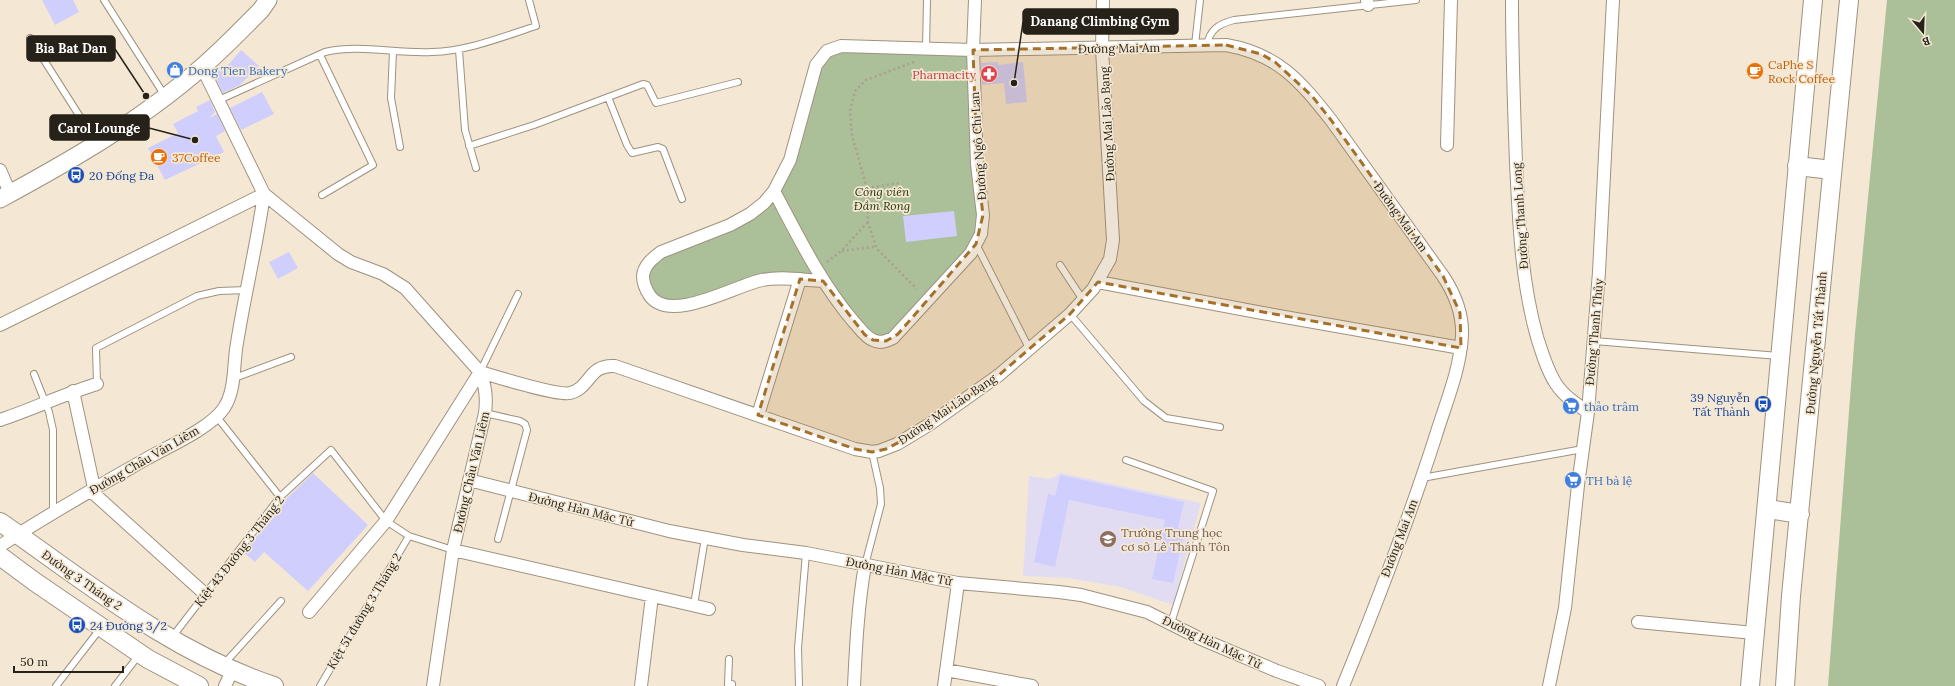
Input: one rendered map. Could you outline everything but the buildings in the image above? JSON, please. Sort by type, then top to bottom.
[{"type":"main road","points":[[5,196],[96,142],[165,96],[202,67],[261,10],[268,0]]},
{"type":"main road","points":[[1750,686],[1754,633],[1768,509],[1780,356],[1813,0]]},
{"type":"main road","name":"Đường Nguyễn Tất Thành","points":[[1785,686],[1791,596],[1849,0]]},
{"type":"main road","points":[[1797,166],[1832,170]]},
{"type":"main road","points":[[1768,509],[1800,514]]},
{"type":"main road","name":"Đường 3 Tháng 2","points":[[0,522],[139,620],[226,674],[274,686]]},
{"type":"main road","points":[[0,556],[101,628],[194,685]]},
{"type":"street","name":"Đường Ngô Chi Lan","points":[[774,191],[823,281],[865,335],[873,340],[886,341],[898,334],[971,253],[981,234],[983,215],[977,164],[973,50],[975,0]]},
{"type":"street","name":"Đường Mai Lão Bạng","points":[[480,372],[565,394],[580,389],[596,370],[608,366],[615,366],[855,449],[872,452],[886,449],[913,435],[999,375],[1030,350],[1084,300],[1098,282],[1110,259],[1113,240],[1102,49],[1103,0]]},
{"type":"street","points":[[1447,145],[1451,0]]},
{"type":"street","name":"Đường Thanh Long","points":[[1512,0],[1512,66],[1519,228],[1531,315],[1541,349],[1556,384],[1566,396],[1588,412]]},
{"type":"street","name":"Đường Thanh Thủy","points":[[1550,686],[1565,608],[1588,412],[1600,272],[1613,0]]},
{"type":"street","name":"Đường Mai Am","points":[[973,50],[1102,49],[1201,45],[1242,48],[1261,54],[1275,62],[1291,75],[1312,96],[1331,120],[1451,288],[1460,313],[1462,325],[1461,348],[1455,376],[1422,478],[1343,686]]},
{"type":"street","points":[[823,281],[774,278],[760,281],[715,297],[688,304],[672,306],[662,304],[653,299],[644,282],[643,274],[646,267],[661,252],[730,225],[750,214],[764,203],[774,191],[790,160],[816,64],[827,51],[841,46],[926,50],[973,50]]},
{"type":"street","name":"Đường Châu Văn Liêm","points":[[202,67],[264,194],[338,254],[351,262],[383,274],[405,288],[480,372],[487,394],[485,413],[453,550],[433,686]]},
{"type":"street","points":[[0,170],[5,196]]},
{"type":"street","name":"Đường Châu Văn Liêm","points":[[0,546],[92,489],[200,429],[217,417],[228,402],[247,290],[259,233],[264,194]]},
{"type":"street","points":[[0,325],[264,194]]},
{"type":"street","points":[[758,415],[800,279]]},
{"type":"street","points":[[1098,282],[1461,348]]},
{"type":"street","points":[[309,612],[386,521],[480,372]]},
{"type":"street","points":[[0,420],[46,404],[73,391],[98,384]]},
{"type":"street","points":[[73,391],[92,489],[205,594]]},
{"type":"street","name":"Đường Hàn Mặc Tử","points":[[469,480],[669,531],[705,538],[806,553],[958,583],[1081,595],[1147,612],[1199,638],[1277,671],[1319,686]]},
{"type":"street","points":[[453,550],[709,608]]},
{"type":"street","points":[[854,686],[861,586],[865,565]]},
{"type":"street","points":[[944,686],[958,583]]},
{"type":"street","points":[[641,686],[652,596]]},
{"type":"street","points":[[1638,622],[1754,633]]},
{"type":"street","points":[[946,670],[1032,686]]},
{"type":"lane","points":[[104,0],[165,96]]},
{"type":"lane","points":[[219,100],[320,55],[339,49],[352,48],[431,52],[459,50],[536,26],[529,0]]},
{"type":"lane","points":[[926,50],[927,0]]},
{"type":"lane","points":[[1200,0],[1201,45]]},
{"type":"lane","points":[[1201,45],[1212,30],[1218,25],[1234,20],[1368,2],[1416,0]]},
{"type":"lane","points":[[30,38],[96,142]]},
{"type":"lane","points":[[459,50],[465,130],[476,168]]},
{"type":"lane","points":[[393,51],[391,98],[400,147]]},
{"type":"lane","points":[[320,55],[373,165],[322,195]]},
{"type":"lane","points":[[469,146],[645,84],[654,102],[657,103],[738,82]]},
{"type":"lane","points":[[608,97],[627,145],[632,153],[658,147],[662,149],[682,199]]},
{"type":"lane","points":[[976,244],[1030,350]]},
{"type":"lane","points":[[1060,265],[1084,300]]},
{"type":"lane","points":[[98,384],[96,348],[192,298],[219,291],[247,290]]},
{"type":"lane","points":[[480,372],[518,294]]},
{"type":"lane","points":[[1070,314],[1144,401],[1166,418],[1220,427]]},
{"type":"lane","points":[[1594,341],[1780,356]]},
{"type":"lane","points":[[232,379],[291,357]]},
{"type":"lane","points":[[34,374],[46,404],[53,430],[53,513]]},
{"type":"lane","points":[[485,413],[520,421],[525,424],[527,430],[498,539]]},
{"type":"lane","points":[[217,417],[280,497]]},
{"type":"lane","points":[[1422,478],[1583,449]]},
{"type":"lane","name":"Kiệt 43 Đường 3 Tháng 2","points":[[170,639],[280,497],[331,450],[386,521]]},
{"type":"lane","points":[[865,565],[881,504],[880,488],[872,452]]},
{"type":"lane","points":[[1126,460],[1212,491],[1171,623]]},
{"type":"lane","points":[[386,521],[409,536],[453,550]]},
{"type":"lane","name":"Kiệt 51 đường 3 Tháng 2","points":[[320,686],[409,536]]},
{"type":"lane","points":[[694,605],[705,538]]},
{"type":"lane","points":[[799,686],[798,648],[806,553]]},
{"type":"lane","points":[[226,674],[281,601]]},
{"type":"lane","points":[[56,686],[101,628]]},
{"type":"lane","points":[[115,686],[140,653]]},
{"type":"lane","points":[[729,659],[728,684],[732,684],[732,686]]},
{"type":"path","points":[[917,289],[877,249],[868,222],[867,188],[852,136],[850,112],[855,91],[866,80],[918,60]]},
{"type":"path","points":[[867,188],[898,183]]},
{"type":"path","points":[[817,270],[842,251],[868,222]]},
{"type":"path","points":[[842,251],[873,247],[877,249]]},
{"type":"highlighted area","points":[[1226,45],[1261,54],[1275,62],[1312,96],[1331,120],[1443,276],[1460,313],[1461,348],[1098,282],[1070,314],[999,375],[913,435],[886,449],[872,452],[855,449],[758,415],[800,279],[823,281],[865,335],[873,340],[886,341],[898,334],[976,244],[983,215],[977,164],[973,50]]},
{"type":"shaded area","name":"Trường Trung học cơ sở Lê Thánh Tôn","points":[[1061,473],[1201,503],[1173,605],[1121,587],[1069,578],[1023,576],[1029,476],[1050,479]]},
{"type":"green space","points":[[1887,0],[1955,0],[1955,686],[1828,686],[1855,333]]},
{"type":"green space","name":"Công viên Đầm Rong","points":[[841,46],[973,50],[983,215],[976,244],[886,341],[873,340],[823,281],[760,281],[689,305],[653,299],[646,267],[661,252],[750,214],[774,191],[813,72]]},
{"type":"place","name":"Dong Tien Bakery","points":[[175,70]]},
{"type":"place","name":"CaPhe S Rock Coffee","points":[[1755,71]]},
{"type":"place","name":"Pharmacity","points":[[989,74]]},
{"type":"place","name":"Danang Climbing Gym","points":[[1014,83]]},
{"type":"place","name":"Bia Bat Dan","points":[[146,96]]},
{"type":"place","name":"Carol Lounge","points":[[195,140]]},
{"type":"place","name":"37Coffee","points":[[159,157]]},
{"type":"place","name":"20 Đống Đa","points":[[76,175]]},
{"type":"place","name":"39 Nguyễn Tất Thành","points":[[1763,404]]},
{"type":"place","name":"thảo trâm","points":[[1571,406]]},
{"type":"place","name":"TH bà lệ","points":[[1573,480]]},
{"type":"place","name":"Trường Trung học cơ sở Lê Thánh Tôn","points":[[1108,539]]},
{"type":"place","name":"24 Đường 3/2","points":[[77,625]]}]
